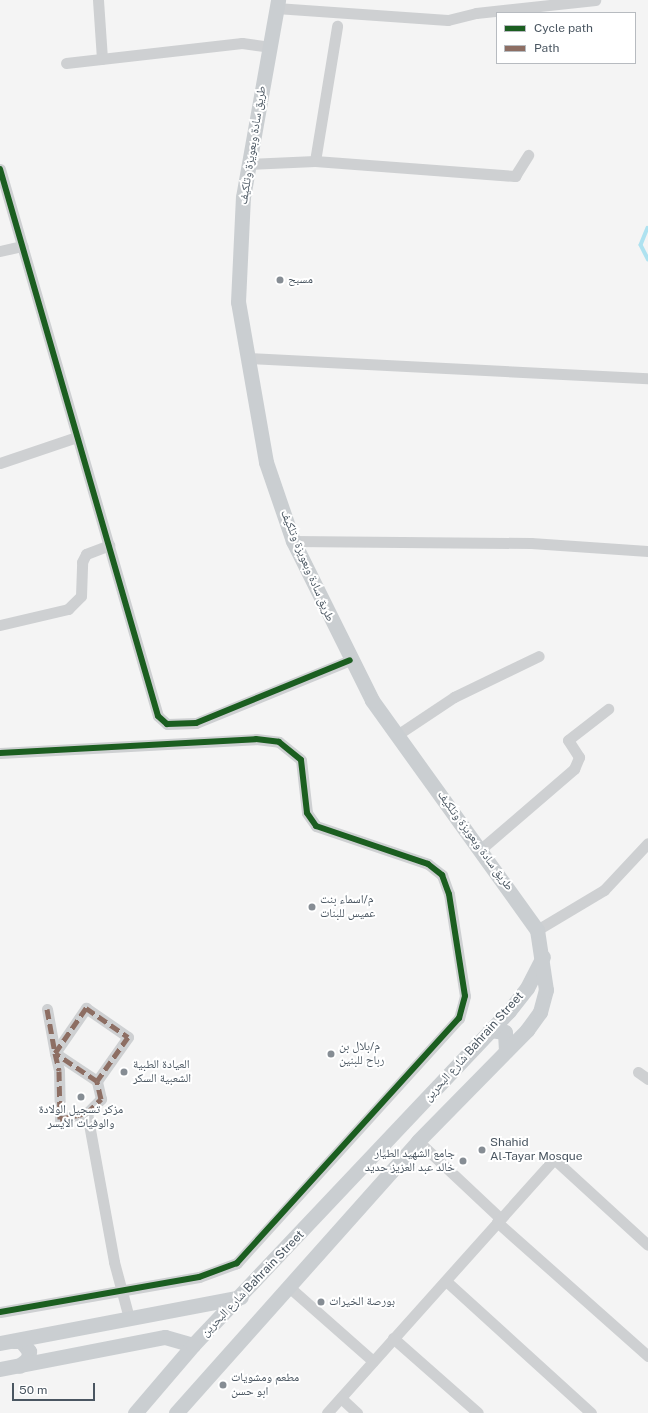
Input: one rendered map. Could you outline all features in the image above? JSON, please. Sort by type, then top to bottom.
[{"type":"main road","name":"طريق سادة وبعويزة وتلكيف","points":[[277,4],[243,197],[238,302],[266,462],[294,540],[350,660],[372,700],[481,849],[537,930],[543,956]]},
{"type":"main road","name":"شارع البحرين Bahrain Street","points":[[135,1413],[194,1345],[322,1211],[490,1030],[527,988],[543,956]]},
{"type":"main road","name":"شارع البحرين Bahrain Street","points":[[176,1413],[290,1287],[418,1141],[506,1051],[540,1012],[546,990],[543,956]]},
{"type":"main road","points":[[490,1030],[505,1032],[506,1051]]},
{"type":"main road","points":[[322,1211],[336,1212],[342,1227]]},
{"type":"main road","points":[[7,1342],[241,1296]]},
{"type":"main road","points":[[0,1369],[165,1337],[194,1345]]},
{"type":"main road","points":[[7,1342],[22,1341],[29,1351],[28,1359],[19,1366]]},
{"type":"street","points":[[98,0],[102,59]]},
{"type":"street","points":[[277,4],[448,20],[476,13],[595,0]]},
{"type":"street","points":[[315,161],[337,26]]},
{"type":"street","points":[[66,63],[242,43],[270,47]]},
{"type":"street","points":[[249,164],[315,161],[503,177],[515,176],[528,155]]},
{"type":"street","points":[[0,169],[158,716],[167,724],[196,723],[350,660]]},
{"type":"street","points":[[0,251],[22,246]]},
{"type":"street","points":[[247,358],[648,378]]},
{"type":"street","points":[[0,463],[77,437]]},
{"type":"street","points":[[294,540],[531,544],[648,551]]},
{"type":"street","points":[[0,625],[68,609],[81,596],[82,562],[86,554],[109,545]]},
{"type":"street","points":[[397,735],[454,697],[539,656]]},
{"type":"street","points":[[481,849],[574,769],[579,757],[568,740],[608,709]]},
{"type":"street","points":[[0,753],[256,739],[279,742],[301,760],[307,813],[316,826],[428,864],[442,875],[449,894],[464,985],[465,1005],[459,1018],[237,1263],[198,1277],[122,1289],[0,1312]]},
{"type":"street","points":[[537,930],[604,890],[648,844]]},
{"type":"street","points":[[55,1053],[86,1008],[91,1011],[128,1037],[97,1081]]},
{"type":"street","points":[[47,1009],[55,1053],[60,1119],[87,1113],[101,1099],[97,1081],[55,1053]]},
{"type":"street","points":[[638,1072],[648,1079]]},
{"type":"street","points":[[87,1113],[129,1318]]},
{"type":"street","points":[[418,1141],[499,1220],[648,1356]]},
{"type":"street","points":[[327,1413],[554,1159],[648,1245]]},
{"type":"street","points":[[446,1281],[591,1413]]},
{"type":"street","points":[[290,1287],[373,1361]]},
{"type":"street","points":[[393,1338],[478,1413]]},
{"type":"street","points":[[341,1398],[358,1413]]},
{"type":"waterway","points":[[648,228],[641,245],[648,259]]},
{"type":"marked path","points":[[47,1009],[55,1053],[59,1071],[60,1119],[87,1113],[101,1099],[97,1081],[55,1053],[86,1008],[128,1037],[97,1081]]},
{"type":"cycle path","points":[[0,169],[158,716],[167,724],[196,723],[350,660]]},
{"type":"cycle path","points":[[0,753],[256,739],[279,742],[301,760],[307,813],[316,826],[428,864],[442,875],[449,894],[465,996],[459,1018],[237,1263],[199,1277],[0,1312]]},
{"type":"place","name":"مسبح","points":[[280,280]]},
{"type":"place","name":"م/اسماء بنت عميس للبنات","points":[[312,907]]},
{"type":"place","name":"م/بلال بن رباح للبنين","points":[[331,1054]]},
{"type":"place","name":"العيادة الطبية الشعبية السكر","points":[[124,1072]]},
{"type":"place","name":"مزكر تسجيل الولادة والوفيات الأيسر","points":[[81,1097]]},
{"type":"place","name":"Shahid Al-Tayar Mosque","points":[[482,1150]]},
{"type":"place","name":"جامع الشهيد الطيار خالد عبد العزيز حديد","points":[[463,1161]]},
{"type":"place","name":"بورصة الخيرات","points":[[321,1302]]},
{"type":"place","name":"مطعم ومشويات ابو حسن","points":[[223,1385]]}]
